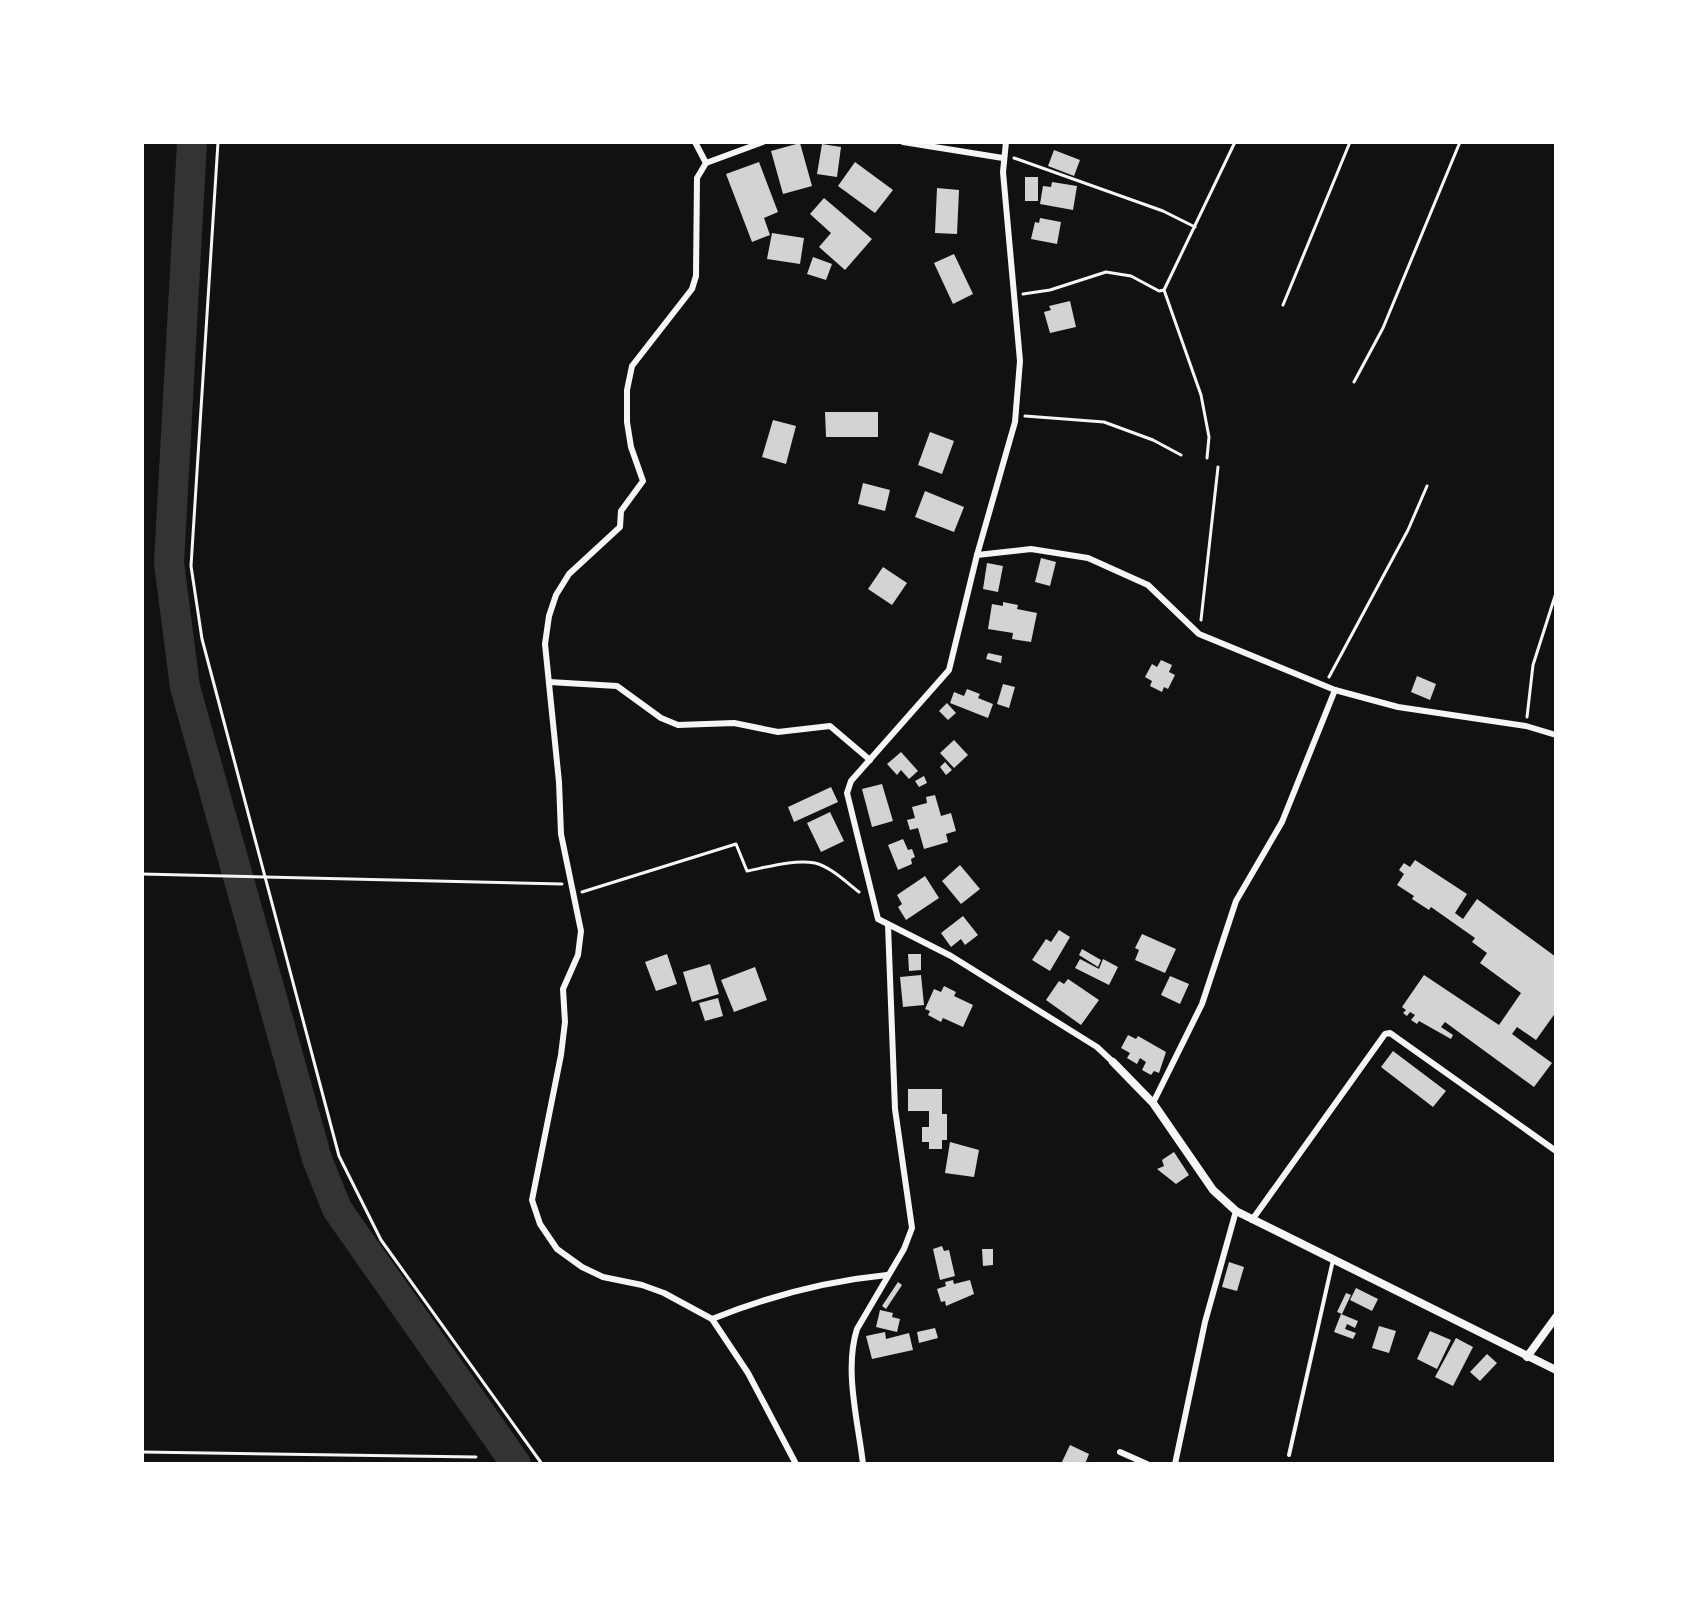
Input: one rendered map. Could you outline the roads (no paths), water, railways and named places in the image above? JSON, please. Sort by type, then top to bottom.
[{"type":"street","points":[[695,142],[706,163]]},
{"type":"street","points":[[763,142],[706,163],[697,178],[696,276],[692,289],[632,366],[627,390],[631,447],[643,481],[621,511],[620,527],[569,574],[556,595],[549,616],[545,644],[559,782],[561,834],[581,931],[578,955],[563,989],[565,1022],[561,1055],[532,1200],[540,1224],[557,1249],[582,1267],[603,1277],[642,1285],[663,1293],[712,1319],[748,1373],[796,1464]]},
{"type":"street","points":[[903,142],[1003,156]]},
{"type":"street","points":[[1005,142],[1003,156],[1020,362],[1016,415],[977,555],[952,663],[946,676],[851,781],[847,794],[878,918],[951,956],[1097,1047],[1153,1103],[1213,1190],[1236,1211],[1556,1370]]},
{"type":"street","points":[[977,555],[1031,549],[1102,562],[1148,585],[1200,634],[1335,690],[1398,707],[1526,726],[1556,735]]},
{"type":"street","points":[[549,682],[617,686],[661,718],[678,725],[734,723],[778,732],[830,726],[870,759]]},
{"type":"street","points":[[1153,1103],[1202,1004],[1236,901],[1282,822],[1335,690]]},
{"type":"street","points":[[863,1464],[852,1359],[853,1342],[857,1329],[887,1275],[904,1250],[912,1228],[895,1109],[888,925]]},
{"type":"street","points":[[1252,1220],[1385,1034],[1390,1033],[1556,1151]]},
{"type":"street","points":[[1175,1464],[1204,1322],[1236,1211]]},
{"type":"street","points":[[712,1319],[759,1300],[843,1279],[887,1275]]},
{"type":"street","points":[[1527,1356],[1556,1317]]},
{"type":"street","points":[[1120,1452],[1147,1464]]},
{"type":"lane","points":[[1289,1455],[1334,1260]]},
{"type":"waterway","points":[[192,142],[169,563],[185,687],[317,1159],[337,1209],[516,1464]]}]
